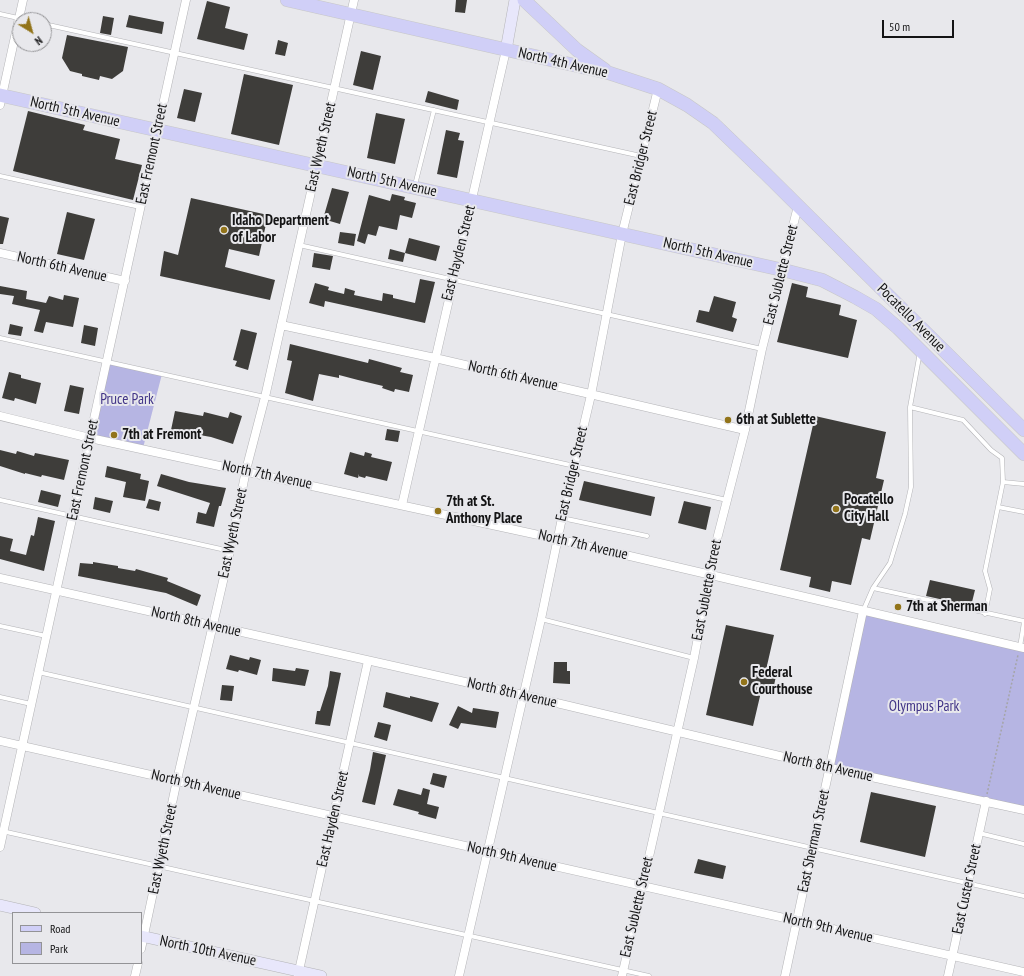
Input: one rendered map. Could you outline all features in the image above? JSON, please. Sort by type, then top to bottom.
[{"type":"main road","name":"North 4th Avenue","points":[[287,0],[609,73],[658,89],[687,105],[713,123],[798,206]]},
{"type":"main road","points":[[524,0],[577,50],[609,73]]},
{"type":"main road","name":"North 5th Avenue","points":[[1,99],[157,130],[783,270]]},
{"type":"main road","name":"Pocatello Avenue","points":[[798,206],[1024,430]]},
{"type":"main road","name":"Pocatello Avenue","points":[[783,270],[822,280],[876,310],[898,328],[1024,454]]},
{"type":"street","points":[[23,0],[23,12]]},
{"type":"street","name":"East Fremont Street","points":[[0,847],[2,831],[21,746],[58,591],[106,362],[186,0]]},
{"type":"street","name":"East Wyeth Street","points":[[142,937],[160,866],[177,780],[195,708],[230,551],[246,470],[265,397],[354,0]]},
{"type":"street","name":"East Hayden Street","points":[[402,506],[434,358],[506,50],[515,0]]},
{"type":"street","points":[[1,99],[14,52]]},
{"type":"street","name":"East Bridger Street","points":[[459,976],[486,851],[541,619],[573,466],[591,395],[622,234],[658,89]]},
{"type":"street","name":"East Sublette Street","points":[[623,973],[694,658],[710,574],[745,430],[762,349],[798,206]]},
{"type":"street","name":"North 6th Avenue","points":[[0,252],[125,281]]},
{"type":"street","name":"North 6th Avenue","points":[[281,325],[434,358],[745,430]]},
{"type":"street","name":"North 7th Avenue","points":[[0,416],[90,438],[246,470],[402,506],[557,539],[1022,648]]},
{"type":"street","name":"North 8th Avenue","points":[[0,578],[368,662],[523,695],[830,768],[1024,810]]},
{"type":"street","name":"East Sherman Street","points":[[785,976],[863,611]]},
{"type":"street","name":"East Hayden Street","points":[[299,974],[332,816],[368,662]]},
{"type":"street","name":"North 9th Avenue","points":[[0,741],[1024,972]]},
{"type":"street","name":"East Custer Street","points":[[948,976],[969,885],[986,801]]},
{"type":"street","points":[[0,905],[32,912]]},
{"type":"street","name":"North 10th Avenue","points":[[142,937],[299,974],[321,976]]},
{"type":"street","points":[[135,976],[138,964]]},
{"type":"lane","points":[[0,14],[12,17]]},
{"type":"lane","points":[[52,26],[642,156]]},
{"type":"lane","points":[[414,188],[434,110]]},
{"type":"lane","points":[[0,176],[141,207]]},
{"type":"lane","points":[[299,245],[762,349]]},
{"type":"lane","points":[[0,338],[727,500]]},
{"type":"lane","points":[[863,611],[873,588],[890,563],[905,514],[910,487],[910,407],[920,350]]},
{"type":"lane","points":[[910,407],[963,420],[991,450],[1002,458],[1003,482],[985,571],[990,589],[985,614]]},
{"type":"lane","points":[[1003,482],[1024,484]]},
{"type":"lane","points":[[0,500],[230,551]]},
{"type":"lane","points":[[998,507],[1024,512]]},
{"type":"lane","points":[[562,518],[647,536]]},
{"type":"lane","points":[[873,588],[985,614],[1024,621],[1022,648]]},
{"type":"lane","points":[[541,619],[694,658]]},
{"type":"lane","points":[[0,626],[47,636]]},
{"type":"lane","points":[[38,672],[969,885],[1024,896]]},
{"type":"lane","points":[[0,697],[31,704]]},
{"type":"lane","points":[[2,831],[468,935],[623,973],[649,976]]},
{"type":"lane","points":[[979,833],[1024,844]]},
{"type":"path","points":[[986,801],[1022,648]]},
{"type":"green space","name":"Pruce Park","points":[[107,362],[162,374],[143,448],[90,438]]},
{"type":"green space","name":"Olympus Park","points":[[863,611],[1024,648],[1024,810],[830,768]]},
{"type":"building","points":[[456,0],[467,0],[465,13],[455,12]]},
{"type":"building","points":[[207,1],[230,7],[225,28],[248,34],[244,50],[197,39]]},
{"type":"building","points":[[129,15],[164,22],[162,34],[126,27]]},
{"type":"building","points":[[103,16],[114,18],[111,35],[100,33]]},
{"type":"building","points":[[67,35],[128,47],[123,71],[112,79],[100,76],[99,80],[82,76],[82,74],[70,71],[62,58]]},
{"type":"building","points":[[278,40],[288,43],[285,56],[275,54]]},
{"type":"building","points":[[361,51],[381,56],[373,90],[353,85]]},
{"type":"building","points":[[244,74],[293,85],[279,145],[231,134]]},
{"type":"building","points":[[184,89],[202,93],[195,122],[177,118]]},
{"type":"building","points":[[428,91],[459,100],[457,110],[425,102]]},
{"type":"building","points":[[28,111],[85,125],[83,130],[120,139],[115,159],[142,165],[133,200],[13,171]]},
{"type":"building","points":[[376,113],[405,119],[395,164],[367,158]]},
{"type":"building","points":[[446,130],[460,133],[458,140],[464,141],[457,178],[437,174]]},
{"type":"building","points":[[332,188],[349,192],[340,224],[323,219]]},
{"type":"building","points":[[392,194],[405,197],[404,200],[416,203],[412,218],[400,215],[397,230],[379,226],[376,236],[368,234],[365,244],[357,241],[369,195],[390,201]]},
{"type":"building","points":[[191,198],[268,215],[259,256],[229,249],[225,267],[275,280],[270,300],[160,276],[164,251],[178,255]]},
{"type":"building","points":[[67,212],[95,219],[84,260],[57,254]]},
{"type":"building","points":[[0,216],[9,218],[3,244],[0,244]]},
{"type":"building","points":[[340,232],[356,234],[354,246],[338,243]]},
{"type":"building","points":[[409,238],[440,246],[436,261],[405,253]]},
{"type":"building","points":[[390,249],[405,253],[403,262],[388,259]]},
{"type":"building","points":[[314,253],[333,256],[330,270],[312,267]]},
{"type":"building","points":[[420,279],[435,282],[425,323],[325,301],[324,307],[309,303],[315,283],[329,287],[328,290],[344,294],[345,288],[355,291],[354,295],[382,301],[383,293],[393,295],[393,298],[415,303]]},
{"type":"building","points":[[792,283],[808,287],[806,297],[841,305],[839,315],[857,320],[848,358],[777,342]]},
{"type":"building","points":[[0,286],[27,291],[26,299],[46,303],[49,296],[63,300],[64,295],[79,298],[73,327],[46,322],[43,333],[34,331],[40,310],[12,304],[14,296],[0,294]]},
{"type":"building","points":[[714,296],[736,302],[732,317],[737,319],[733,332],[696,322],[699,310],[709,312]]},
{"type":"building","points":[[10,324],[23,327],[21,336],[8,334]]},
{"type":"building","points":[[84,325],[98,328],[95,346],[81,343]]},
{"type":"building","points":[[241,329],[257,333],[248,370],[235,366],[237,361],[233,360]]},
{"type":"building","points":[[290,344],[368,363],[369,359],[402,368],[400,372],[413,375],[409,392],[395,389],[394,392],[382,388],[383,386],[339,375],[339,378],[319,374],[313,401],[285,393],[292,361],[287,360]]},
{"type":"building","points":[[9,372],[21,375],[21,378],[41,383],[36,404],[15,398],[14,401],[2,398]]},
{"type":"building","points":[[70,385],[84,388],[79,414],[64,411]]},
{"type":"building","points":[[175,411],[203,416],[204,412],[228,418],[230,412],[242,416],[233,444],[211,437],[171,430]]},
{"type":"building","name":"Pocatello City Hall","points":[[815,416],[886,432],[876,478],[884,480],[870,540],[862,538],[851,585],[832,581],[830,592],[809,587],[811,577],[780,570]]},
{"type":"building","points":[[387,429],[400,431],[398,442],[385,440]]},
{"type":"building","points":[[0,450],[16,454],[17,451],[34,456],[35,453],[69,460],[64,480],[42,475],[41,477],[25,474],[0,466]]},
{"type":"building","points":[[350,452],[364,456],[365,452],[372,454],[371,457],[392,462],[387,481],[366,476],[365,478],[358,476],[358,478],[344,474]]},
{"type":"building","points":[[107,466],[141,474],[140,479],[149,481],[145,501],[123,497],[126,482],[105,477]]},
{"type":"building","points":[[161,474],[189,482],[226,488],[221,506],[219,506],[214,527],[196,523],[198,512],[206,514],[210,503],[157,486]]},
{"type":"building","points":[[584,481],[655,497],[651,516],[579,500]]},
{"type":"building","points":[[41,490],[61,495],[58,507],[38,502]]},
{"type":"building","points":[[95,497],[113,501],[110,513],[93,509]]},
{"type":"building","points":[[149,499],[161,502],[159,511],[146,508]]},
{"type":"building","points":[[684,501],[711,507],[706,530],[678,523]]},
{"type":"building","points":[[38,517],[55,521],[44,571],[0,559],[0,536],[13,539],[10,551],[26,555],[31,535],[34,536]]},
{"type":"building","points":[[93,562],[118,566],[118,568],[135,571],[136,569],[168,578],[167,581],[201,595],[197,606],[166,593],[78,576],[80,563],[93,564]]},
{"type":"building","points":[[930,580],[975,590],[971,606],[926,596]]},
{"type":"building","name":"Federal Courthouse","points":[[726,625],[774,635],[766,670],[777,672],[772,694],[761,692],[753,726],[706,715]]},
{"type":"building","points":[[230,655],[249,660],[250,657],[261,660],[257,675],[239,670],[238,672],[226,669]]},
{"type":"building","points":[[554,662],[567,662],[567,671],[570,671],[570,684],[553,683]]},
{"type":"building","points":[[273,668],[295,671],[296,668],[309,670],[305,686],[272,681]]},
{"type":"building","points":[[330,671],[341,673],[330,726],[315,724],[317,711],[320,711],[328,686]]},
{"type":"building","points":[[222,685],[234,686],[232,701],[220,700]]},
{"type":"building","points":[[386,692],[439,703],[432,722],[383,707]]},
{"type":"building","points":[[458,706],[472,713],[473,708],[499,712],[496,728],[461,723],[458,729],[449,725]]},
{"type":"building","points":[[378,722],[391,725],[387,741],[374,737]]},
{"type":"building","points":[[373,752],[386,755],[375,805],[362,802]]},
{"type":"building","points":[[433,773],[447,776],[444,788],[430,784]]},
{"type":"building","points":[[423,788],[430,790],[427,804],[439,807],[436,819],[418,814],[419,812],[393,805],[398,789],[421,795]]},
{"type":"building","points":[[871,792],[936,806],[925,857],[860,842]]},
{"type":"building","points":[[698,859],[726,866],[723,879],[694,873]]},
{"type":"place","name":"Idaho Department of Labor","points":[[224,230]]},
{"type":"place","name":"6th at Sublette","points":[[728,420]]},
{"type":"place","name":"7th at Fremont","points":[[114,435]]},
{"type":"place","name":"Pocatello City Hall","points":[[836,509]]},
{"type":"place","name":"7th at St. Anthony Place","points":[[438,511]]},
{"type":"place","name":"7th at Sherman","points":[[898,607]]},
{"type":"place","name":"Federal Courthouse","points":[[744,682]]}]
